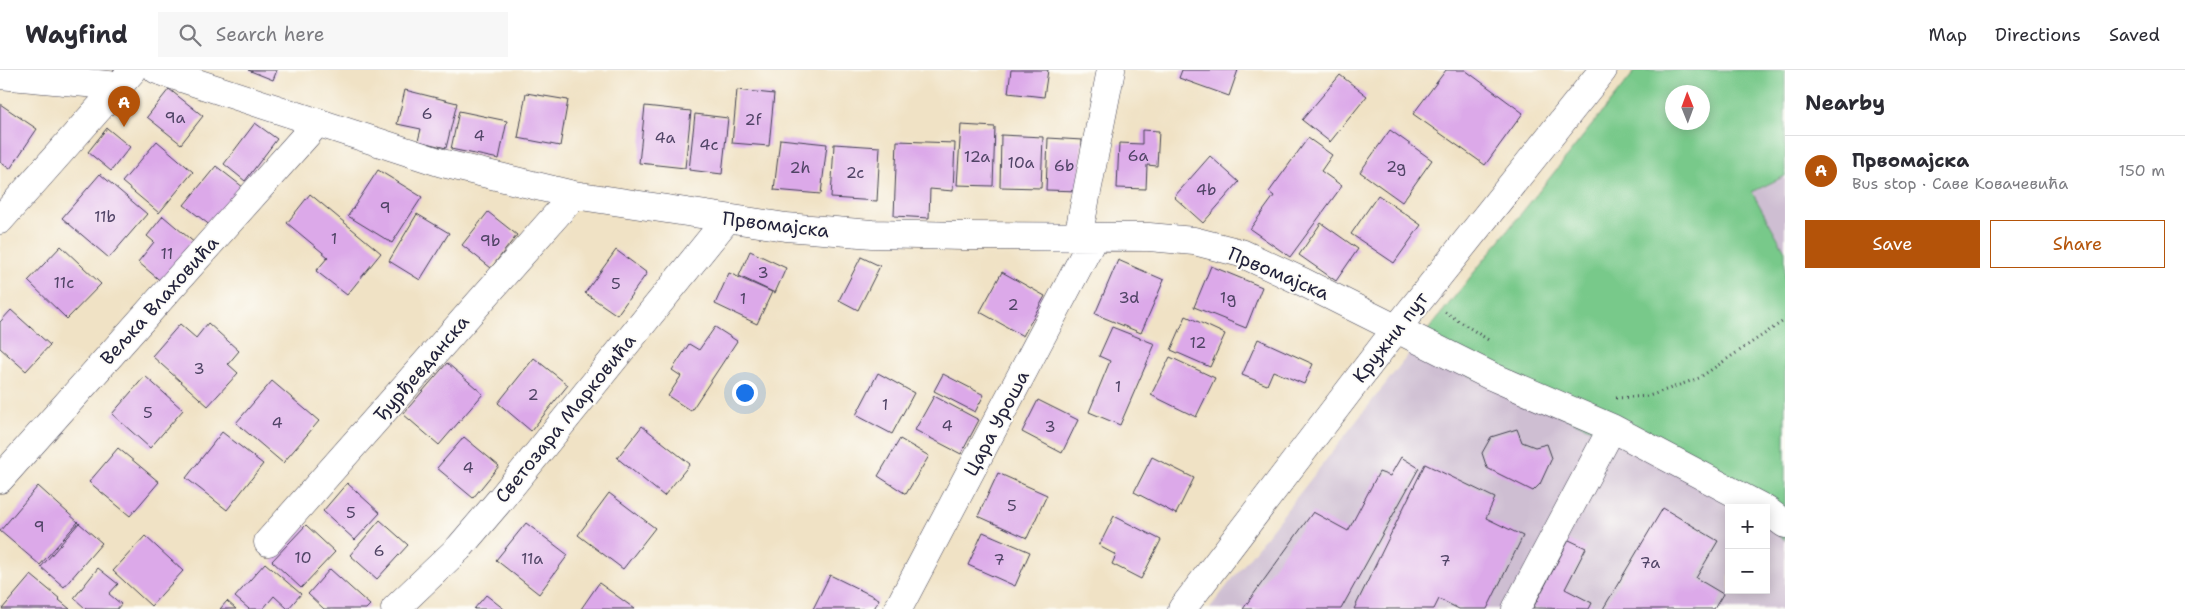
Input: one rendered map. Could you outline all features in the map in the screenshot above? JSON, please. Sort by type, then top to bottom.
[{"type":"street","name":"Првомајска","points":[[157,70],[442,162],[574,195],[786,227],[872,234],[1149,237],[1194,241],[1241,253],[1397,328],[1491,376],[1612,428],[1755,504]]},
{"type":"street","name":"Цара Уроша","points":[[898,609],[1086,237],[1111,70]]},
{"type":"street","name":"Кружни пут","points":[[1182,609],[1421,297],[1603,70]]},
{"type":"street","points":[[0,75],[126,78]]},
{"type":"street","points":[[0,220],[126,78]]},
{"type":"street","name":"Вељка Влаховића","points":[[0,479],[318,122]]},
{"type":"street","name":"Ђурђевданска","points":[[268,542],[574,195]]},
{"type":"street","name":"Светозара Марковића","points":[[395,609],[459,548],[500,500],[727,219]]},
{"type":"street","points":[[1516,609],[1612,428]]},
{"type":"street","points":[[1770,513],[1785,524]]},
{"type":"path","points":[[1421,297],[1496,344]]},
{"type":"path","points":[[1613,398],[1648,396],[1699,378],[1785,320]]},
{"type":"shaded area","points":[[1785,176],[1785,251],[1751,192]]},
{"type":"shaded area","points":[[1412,350],[1621,442],[1735,504],[1725,504],[1725,594],[1770,594],[1770,527],[1785,540],[1785,609],[1209,609]]},
{"type":"green space","points":[[1636,70],[1785,70],[1785,176],[1752,192],[1785,251],[1785,540],[1770,527],[1770,504],[1731,504],[1621,442],[1412,350]]},
{"type":"building","points":[[248,70],[277,70],[273,80]]},
{"type":"building","points":[[1011,70],[1048,70],[1044,97],[1008,93]]},
{"type":"building","points":[[1182,70],[1238,70],[1229,96],[1179,78]]},
{"type":"building","points":[[1446,70],[1465,70],[1523,113],[1485,165],[1413,114]]},
{"type":"building","points":[[1340,75],[1367,96],[1330,142],[1302,120]]},
{"type":"building","points":[[169,89],[203,116],[181,144],[147,117]]},
{"type":"building","points":[[405,90],[457,103],[446,148],[418,141],[421,129],[397,124]]},
{"type":"building","points":[[737,90],[774,94],[769,146],[732,143]]},
{"type":"building","points":[[526,93],[568,100],[560,146],[518,138]]},
{"type":"building","points":[[0,104],[37,129],[10,169],[0,162]]},
{"type":"building","points":[[645,106],[691,111],[685,168],[639,163]]},
{"type":"building","points":[[459,111],[507,121],[499,159],[451,149]]},
{"type":"building","points":[[695,114],[728,118],[722,174],[689,170]]},
{"type":"building","points":[[255,123],[277,139],[245,181],[224,164]]},
{"type":"building","points":[[961,125],[995,127],[993,186],[957,185]]},
{"type":"building","points":[[107,128],[130,147],[111,171],[88,152]]},
{"type":"building","points":[[1142,130],[1159,131],[1157,166],[1147,165],[1146,189],[1117,188],[1119,143],[1142,144]]},
{"type":"building","points":[[1390,130],[1432,160],[1402,202],[1360,172]]},
{"type":"building","points":[[1001,135],[1043,137],[1041,188],[1000,187]]},
{"type":"building","points":[[1048,138],[1082,140],[1080,191],[1046,190]]},
{"type":"building","points":[[1308,138],[1332,155],[1321,171],[1342,186],[1290,257],[1250,229],[1274,196],[1269,192]]},
{"type":"building","points":[[780,139],[827,144],[821,194],[774,190]]},
{"type":"building","points":[[157,141],[193,172],[159,213],[122,182]]},
{"type":"building","points":[[897,141],[955,143],[953,191],[930,189],[929,218],[894,216]]},
{"type":"building","points":[[834,144],[880,147],[877,201],[831,198]]},
{"type":"building","points":[[1210,156],[1239,182],[1203,223],[1174,197]]},
{"type":"building","points":[[216,166],[248,191],[216,230],[184,205]]},
{"type":"building","points":[[378,170],[422,197],[392,243],[348,216]]},
{"type":"building","points":[[100,174],[147,214],[109,258],[62,218]]},
{"type":"building","points":[[310,194],[381,253],[347,295],[316,271],[328,257],[287,223]]},
{"type":"building","points":[[1378,195],[1421,225],[1394,263],[1351,234]]},
{"type":"building","points":[[488,212],[517,235],[491,268],[462,245]]},
{"type":"building","points":[[417,214],[449,233],[420,280],[389,261]]},
{"type":"building","points":[[163,216],[196,244],[163,283],[138,262],[154,242],[147,236]]},
{"type":"building","points":[[1321,223],[1358,249],[1336,281],[1299,255]]},
{"type":"building","points":[[61,246],[101,284],[67,319],[28,281]]},
{"type":"building","points":[[616,250],[647,273],[617,315],[585,293]]},
{"type":"building","points":[[750,251],[786,268],[775,293],[739,276]]},
{"type":"building","points":[[861,257],[880,266],[858,310],[839,300]]},
{"type":"building","points":[[1118,260],[1164,280],[1141,333],[1095,314]]},
{"type":"building","points":[[1211,266],[1262,287],[1246,328],[1194,307]]},
{"type":"building","points":[[1002,272],[1045,296],[1023,336],[980,312]]},
{"type":"building","points":[[729,273],[772,292],[757,324],[715,304]]},
{"type":"building","points":[[11,310],[50,345],[26,371],[0,348],[0,322]]},
{"type":"building","points":[[1186,316],[1225,334],[1210,367],[1171,350]]},
{"type":"building","points":[[208,323],[239,351],[228,364],[238,373],[208,406],[152,356],[180,324],[196,338]]},
{"type":"building","points":[[715,327],[737,341],[691,411],[668,396],[681,376],[672,370],[689,344],[699,350]]},
{"type":"building","points":[[1112,327],[1155,344],[1120,425],[1089,412],[1110,361],[1099,356]]},
{"type":"building","points":[[1258,339],[1313,364],[1304,384],[1273,371],[1267,385],[1242,375]]},
{"type":"building","points":[[1170,357],[1215,378],[1196,417],[1151,395]]},
{"type":"building","points":[[534,358],[568,385],[531,431],[498,403]]},
{"type":"building","points":[[447,363],[483,394],[439,445],[403,414]]},
{"type":"building","points":[[878,373],[914,393],[892,434],[856,415]]},
{"type":"building","points":[[943,374],[984,395],[975,412],[934,391]]},
{"type":"building","points":[[145,376],[183,410],[150,448],[112,414]]},
{"type":"building","points":[[272,381],[319,421],[283,463],[236,423]]},
{"type":"building","points":[[934,396],[979,420],[961,454],[915,430]]},
{"type":"building","points":[[1038,400],[1078,420],[1062,453],[1022,432]]},
{"type":"building","points":[[642,426],[690,464],[664,496],[617,458]]},
{"type":"building","points":[[1517,429],[1522,442],[1535,447],[1547,444],[1552,458],[1540,484],[1533,491],[1487,468],[1482,453],[1491,437]]},
{"type":"building","points":[[222,432],[263,464],[227,510],[186,478]]},
{"type":"building","points":[[464,437],[499,466],[473,498],[437,468]]},
{"type":"building","points":[[900,439],[929,456],[906,494],[878,476]]},
{"type":"building","points":[[118,448],[159,482],[130,516],[89,482]]},
{"type":"building","points":[[1152,457],[1194,478],[1176,514],[1134,492]]},
{"type":"building","points":[[1401,457],[1419,468],[1341,609],[1243,609],[1313,512],[1348,531],[1379,472],[1390,476]]},
{"type":"building","points":[[1425,464],[1495,498],[1486,518],[1523,536],[1487,609],[1459,609],[1439,599],[1434,609],[1354,609]]},
{"type":"building","points":[[998,473],[1047,495],[1027,538],[978,516]]},
{"type":"building","points":[[347,483],[380,513],[355,540],[323,511]]},
{"type":"building","points":[[38,486],[78,522],[40,565],[0,531]]},
{"type":"building","points":[[609,493],[655,528],[623,569],[578,535]]},
{"type":"building","points":[[1663,508],[1718,541],[1696,578],[1723,594],[1714,609],[1603,609]]},
{"type":"building","points":[[1114,516],[1161,540],[1141,579],[1112,564],[1116,555],[1099,546]]},
{"type":"building","points":[[380,520],[408,545],[377,579],[350,555]]},
{"type":"building","points":[[79,523],[102,543],[64,587],[41,567]]},
{"type":"building","points":[[526,523],[568,555],[539,594],[496,560]]},
{"type":"building","points":[[306,525],[335,552],[301,588],[272,561]]},
{"type":"building","points":[[983,532],[1030,552],[1015,586],[968,565]]},
{"type":"building","points":[[145,536],[183,571],[151,606],[113,571]]},
{"type":"building","points":[[1569,540],[1586,548],[1565,589],[1592,603],[1589,609],[1533,608]]},
{"type":"building","points":[[265,563],[301,594],[288,609],[274,596],[263,609],[249,609],[235,597]]},
{"type":"building","points":[[98,568],[118,584],[109,594],[121,604],[117,609],[86,609],[74,598]]},
{"type":"building","points":[[330,569],[370,605],[366,609],[324,609],[308,594]]},
{"type":"building","points":[[31,575],[60,599],[70,609],[2,609]]},
{"type":"building","points":[[830,575],[879,599],[874,609],[813,609]]},
{"type":"building","points":[[599,583],[635,609],[581,609]]},
{"type":"building","points":[[486,595],[504,609],[474,609]]},
{"type":"building","points":[[227,601],[236,609],[220,609]]},
{"type":"place","name":"Првомајска","points":[[124,127]]}]
